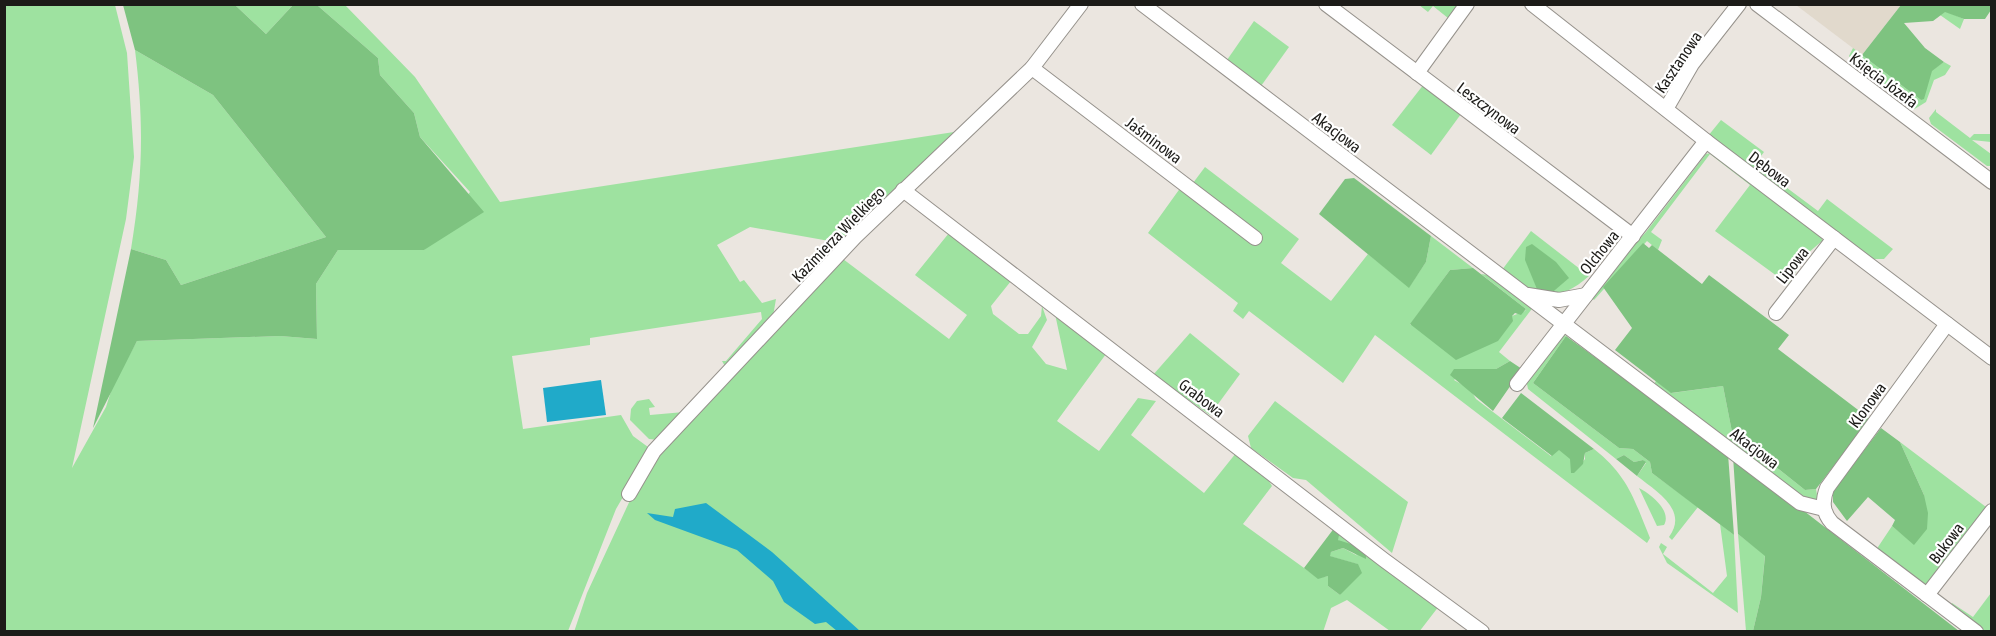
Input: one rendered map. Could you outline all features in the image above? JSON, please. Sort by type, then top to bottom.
[{"type":"street","name":"Kazimierza Wielkiego","points":[[629,494],[654,451],[855,237],[1032,68],[1081,4]]},
{"type":"street","name":"Akacjowa","points":[[1142,4],[1800,502],[1824,509],[1832,523],[1976,632]]},
{"type":"street","name":"Leszczynowa","points":[[1326,4],[1633,236]]},
{"type":"street","points":[[1417,73],[1467,4]]},
{"type":"street","name":"Dębowa","points":[[1532,4],[1706,141],[1992,358]]},
{"type":"street","name":"Kasztanowa","points":[[1666,109],[1692,64],[1739,4]]},
{"type":"street","name":"Księcia Józefa","points":[[1757,4],[1992,182]]},
{"type":"street","name":"Jaśminowa","points":[[1032,68],[1256,238]]},
{"type":"street","name":"Olchowa","points":[[1517,384],[1706,141]]},
{"type":"street","name":"Grabowa","points":[[903,190],[1384,560],[1482,632]]},
{"type":"street","name":"Lipowa","points":[[1776,313],[1834,238]]},
{"type":"street","name":"Akacjowa","points":[[1513,287],[1531,296],[1559,300],[1586,295]]},
{"type":"street","name":"Klonowa","points":[[1824,509],[1827,488],[1947,324]]},
{"type":"street","name":"Bukowa","points":[[1927,595],[1992,511]]},
{"type":"shaded area","points":[[1796,5],[1901,5],[1862,55]]},
{"type":"green space","points":[[4,5],[115,5],[127,53],[134,157],[126,219],[72,468],[106,407],[113,385],[137,341],[280,336],[317,339],[316,284],[338,250],[424,250],[470,192],[420,137],[414,113],[380,75],[378,58],[317,5],[345,5],[415,77],[500,202],[954,132],[850,232],[835,242],[750,227],[717,245],[740,282],[744,280],[762,303],[776,299],[772,322],[659,440],[649,439],[630,420],[631,409],[637,401],[649,399],[655,407],[649,408],[650,415],[684,412],[726,368],[722,361],[726,361],[762,319],[761,312],[590,338],[590,345],[512,356],[523,429],[621,415],[633,436],[648,447],[649,452],[616,509],[568,631],[5,631]]},
{"type":"green space","points":[[123,5],[235,5],[266,34],[293,5],[317,5],[378,58],[380,75],[414,113],[420,137],[484,212],[424,250],[338,250],[316,284],[317,339],[280,336],[137,341],[93,428],[131,249],[166,260],[181,285],[326,237],[213,95],[135,50]]},
{"type":"green space","points":[[235,5],[293,5],[266,34]]},
{"type":"green space","points":[[1419,5],[1463,5],[1422,59],[1416,62],[1448,18],[1433,6],[1428,12]]},
{"type":"green space","points":[[1901,5],[1991,5],[1991,10],[1985,19],[1964,19],[1945,12],[1933,21],[1904,23],[1925,48],[1944,62],[1932,71],[1924,99],[1921,100],[1862,55]]},
{"type":"green space","points":[[1945,11],[1964,19],[1960,29],[1940,15]]},
{"type":"green space","points":[[1254,21],[1289,47],[1261,86],[1227,60]]},
{"type":"green space","points":[[1853,48],[1921,100],[1931,71],[1944,62],[1951,66],[1945,75],[1934,80],[1926,102],[1913,110],[1856,67],[1849,56]]},
{"type":"green space","points":[[135,50],[213,95],[326,237],[181,285],[166,260],[131,249],[138,198],[141,150],[140,101]]},
{"type":"green space","points":[[1424,84],[1461,114],[1431,155],[1392,125]]},
{"type":"green space","points":[[1936,109],[1936,112],[1970,138],[1974,134],[1991,134],[1991,142],[1972,140],[1991,154],[1991,166],[1987,166],[1931,124],[1929,118]]},
{"type":"green space","points":[[1721,120],[1764,152],[1755,164],[1818,211],[1827,199],[1893,249],[1884,259],[1871,259],[1708,136]]},
{"type":"green space","points":[[1711,153],[1822,234],[1822,241],[1808,253],[1788,284],[1715,231],[1750,185],[1710,154],[1651,232],[1662,240],[1658,250],[1647,241],[1594,300],[1588,295],[1646,232],[1706,154]]},
{"type":"green space","points":[[1205,167],[1299,239],[1281,263],[1331,301],[1368,254],[1409,287],[1426,262],[1431,236],[1473,268],[1450,270],[1410,325],[1512,316],[1525,311],[1526,309],[1481,274],[1488,275],[1534,306],[1499,352],[1510,361],[1496,369],[1465,369],[1454,380],[1470,389],[1476,399],[1551,456],[1559,449],[1571,459],[1571,468],[1578,468],[1585,459],[1585,453],[1594,449],[1606,459],[1629,489],[1650,538],[1647,543],[1375,335],[1343,383],[1249,311],[1243,319],[1233,311],[1238,303],[1148,233],[1181,187],[1187,191]]},
{"type":"green space","points":[[1354,178],[1431,236],[1426,262],[1409,288],[1319,214],[1345,179]]},
{"type":"green space","points":[[1531,231],[1589,276],[1565,292],[1545,294],[1525,286],[1502,270]]},
{"type":"green space","points":[[949,233],[1011,281],[991,306],[993,314],[1019,334],[1028,334],[1041,316],[1042,306],[1047,320],[1032,347],[1046,364],[1067,370],[1055,314],[1106,354],[1057,421],[1099,451],[1138,398],[1156,401],[1131,435],[1204,493],[1236,453],[1265,475],[1272,486],[1243,524],[1318,578],[1328,576],[1328,586],[1340,595],[1357,564],[1329,556],[1331,552],[1343,548],[1358,556],[1338,540],[1335,527],[1439,606],[1419,632],[1390,631],[1347,600],[1331,608],[1323,632],[574,632],[587,593],[645,468],[843,259],[949,339],[967,315],[915,275]]},
{"type":"green space","points":[[1643,243],[1649,248],[1652,245],[1702,284],[1709,275],[1789,335],[1778,349],[1870,419],[1816,489],[1805,490],[1732,432],[1723,386],[1671,393],[1615,350],[1632,328],[1603,287]]},
{"type":"green space","points":[[1532,244],[1556,262],[1569,278],[1548,296],[1539,294],[1525,260],[1526,247]]},
{"type":"green space","points":[[1473,268],[1526,309],[1521,315],[1515,313],[1512,316],[1513,321],[1498,341],[1456,360],[1410,324],[1450,270]]},
{"type":"green space","points":[[1559,330],[1566,336],[1533,383],[1619,448],[1633,449],[1650,462],[1652,473],[1698,507],[1672,540],[1669,537],[1674,527],[1673,510],[1661,495],[1637,476],[1646,463],[1643,460],[1634,462],[1624,455],[1616,459],[1528,389],[1526,379]]},
{"type":"green space","points":[[1190,333],[1240,374],[1210,415],[1153,375]]},
{"type":"green space","points":[[1566,336],[1728,454],[1734,535],[1652,473],[1650,462],[1633,449],[1619,448],[1533,383]]},
{"type":"green space","points":[[1510,361],[1522,369],[1493,411],[1450,375],[1454,369],[1496,369]]},
{"type":"green space","points":[[1656,381],[1672,393],[1723,386],[1732,432],[1805,490],[1816,489],[1818,501],[1805,501],[1652,387]]},
{"type":"green space","points":[[1521,393],[1594,449],[1585,453],[1583,464],[1574,473],[1571,473],[1570,459],[1559,450],[1552,456],[1502,418]]},
{"type":"green space","points":[[1275,401],[1408,502],[1392,553],[1306,480],[1293,478],[1251,448],[1248,436]]},
{"type":"green space","points":[[1881,428],[1900,442],[1924,495],[1928,513],[1927,529],[1914,545],[1892,526],[1895,520],[1868,497],[1847,521],[1833,502],[1833,491]]},
{"type":"green space","points":[[1900,442],[1986,507],[1927,584],[1922,585],[1878,555],[1878,547],[1892,526],[1914,544],[1924,495]]},
{"type":"green space","points":[[1624,455],[1634,462],[1643,460],[1646,462],[1637,476],[1616,459]]},
{"type":"green space","points":[[1733,456],[1959,631],[1753,631],[1761,597],[1765,556],[1738,534]]},
{"type":"green space","points":[[1639,488],[1659,503],[1665,514],[1664,525],[1657,526]]},
{"type":"green space","points":[[1720,524],[1734,535],[1738,613],[1667,563],[1659,547],[1661,543],[1667,547],[1663,554],[1713,593],[1727,576]]},
{"type":"green space","points":[[1335,527],[1339,535],[1338,540],[1354,545],[1366,556],[1366,559],[1343,548],[1331,552],[1330,556],[1358,564],[1362,573],[1340,595],[1328,586],[1328,576],[1318,579],[1304,568]]},
{"type":"green space","points":[[1738,534],[1765,555],[1761,597],[1753,631],[1746,631]]},
{"type":"green space","points":[[1991,593],[1991,631],[1983,631],[1951,606],[1952,603],[1973,617]]},
{"type":"water","points":[[601,380],[606,415],[547,422],[543,388]]},
{"type":"water","points":[[706,503],[772,552],[860,631],[837,631],[826,622],[815,624],[784,602],[773,581],[737,550],[655,520],[647,513],[673,517],[675,509]]}]
